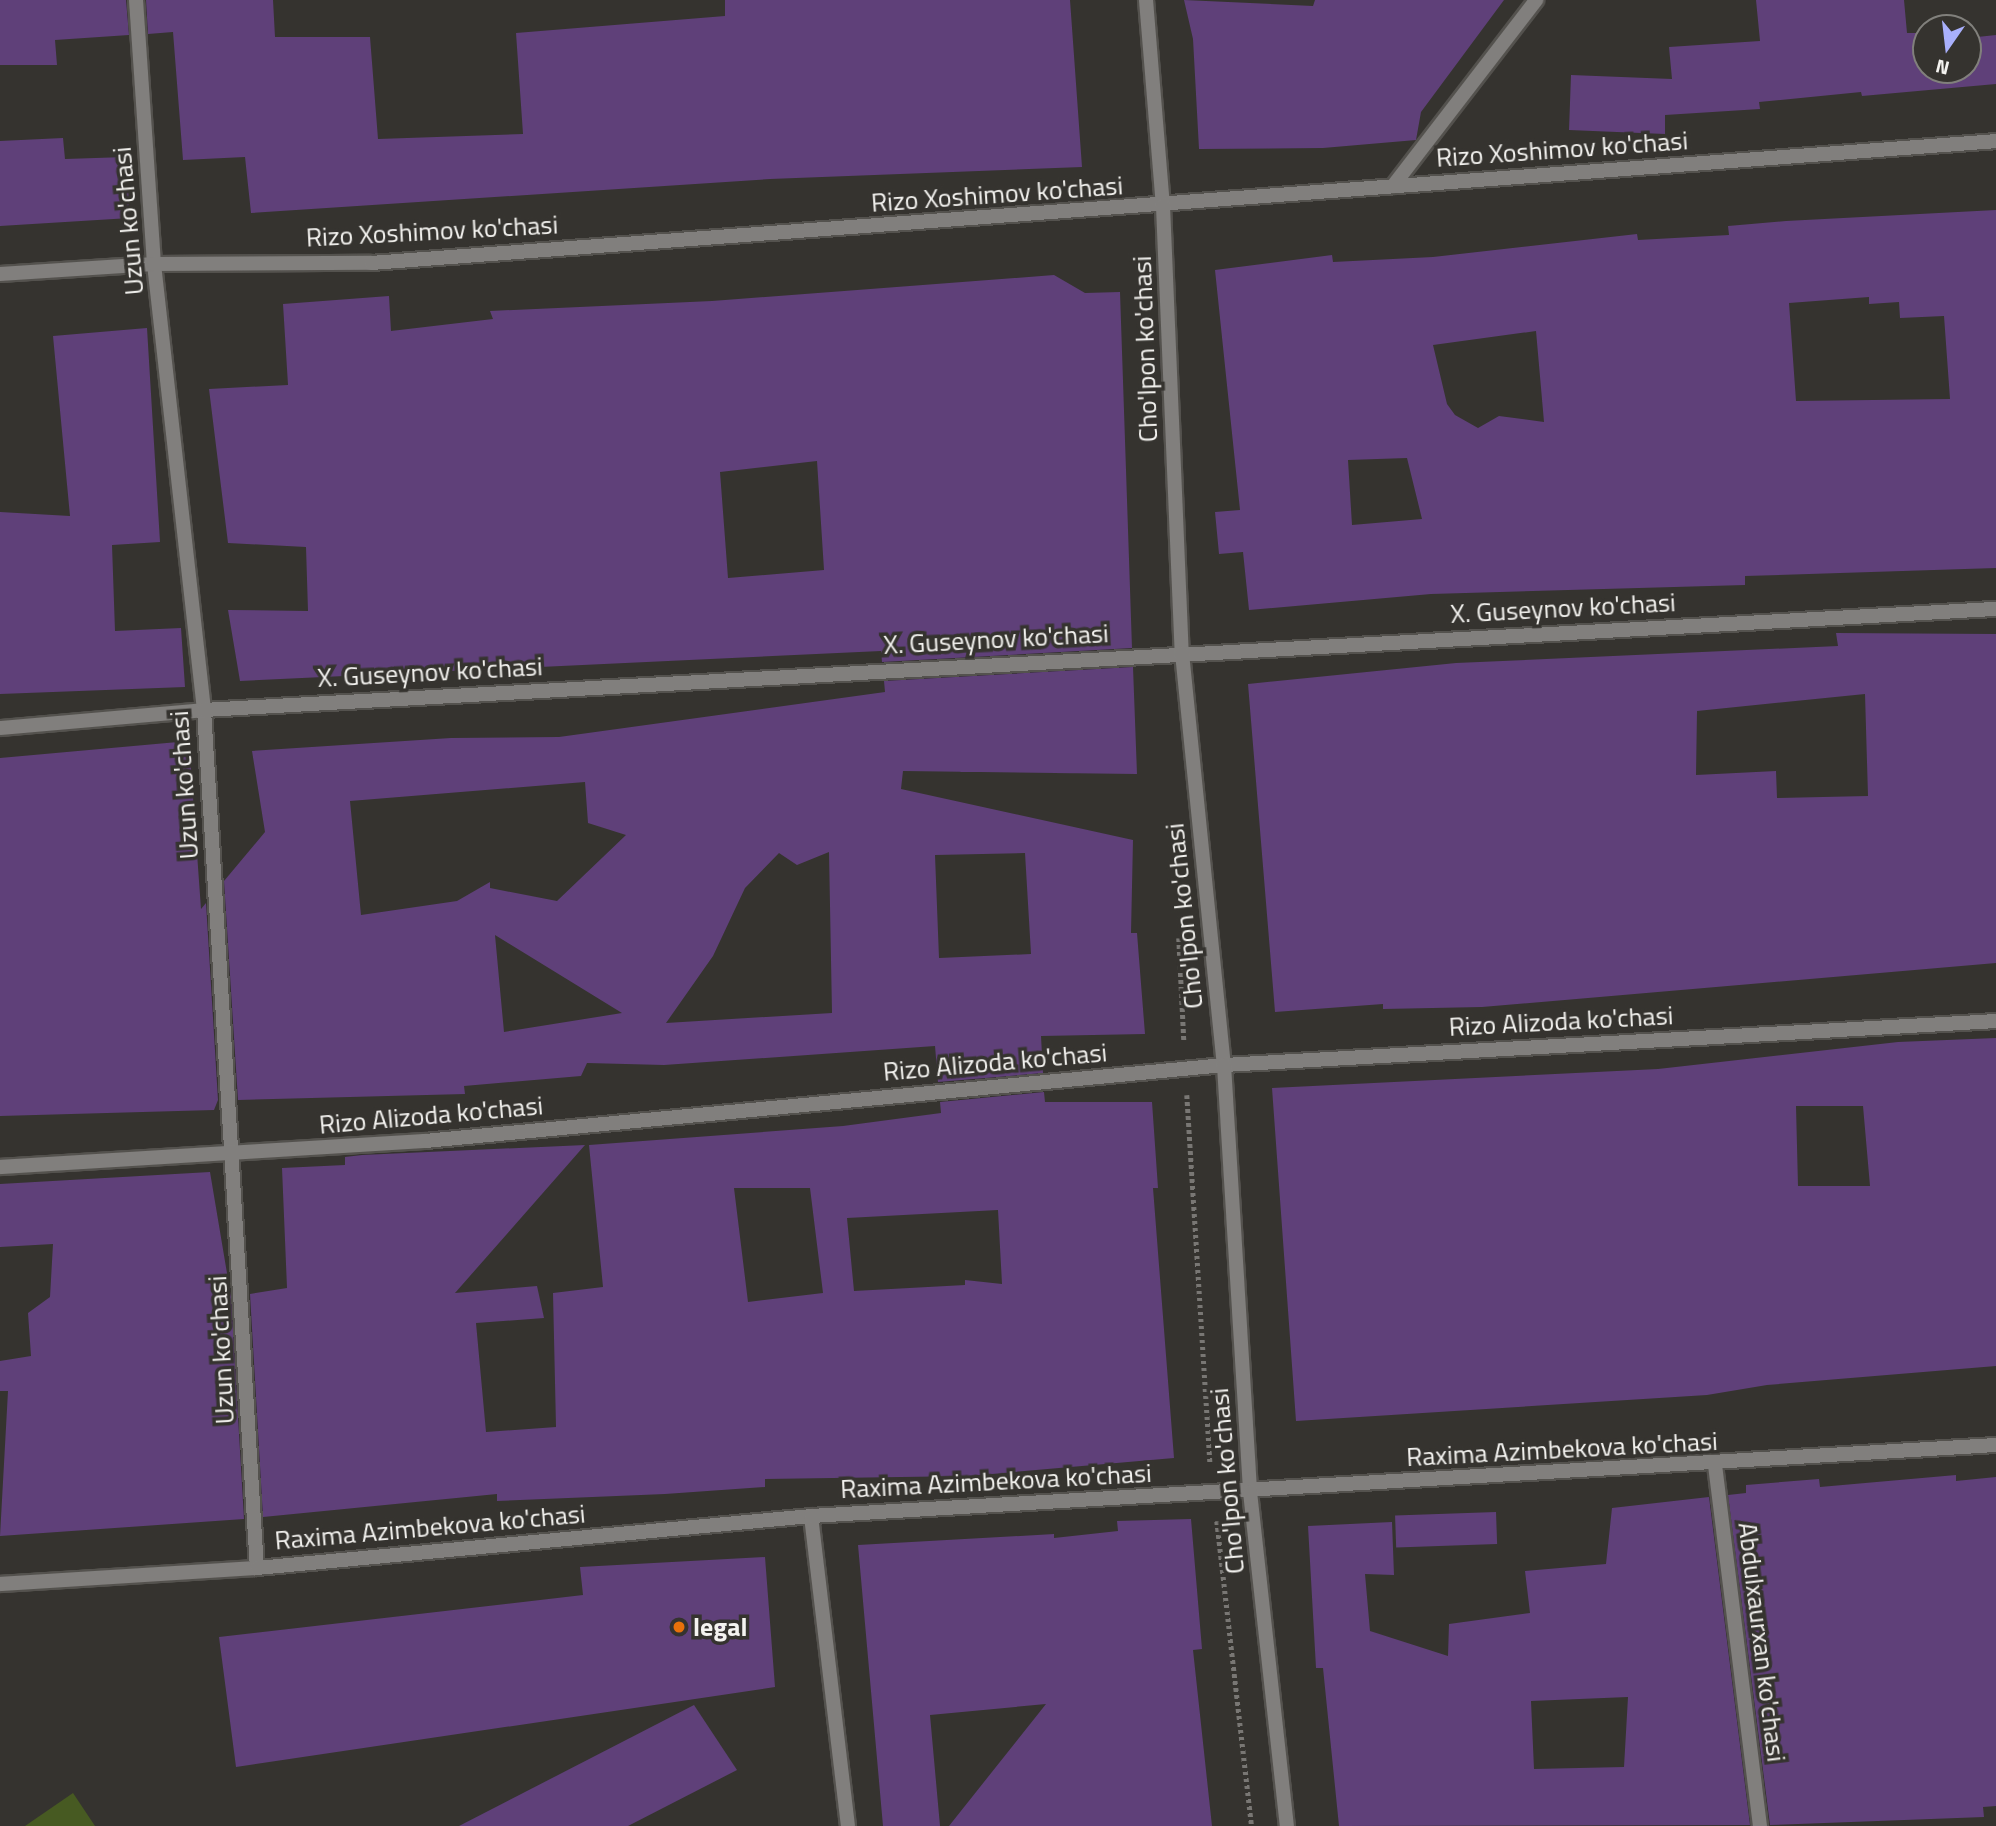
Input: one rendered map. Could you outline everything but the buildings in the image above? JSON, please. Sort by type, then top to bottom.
[{"type":"street","name":"Uzun ko'chasi","points":[[136,0],[155,264],[204,710],[235,1155],[257,1567]]},
{"type":"street","name":"Cho'lpon ko'chasi","points":[[1146,0],[1163,206],[1182,653],[1224,1065],[1250,1492],[1287,1826]]},
{"type":"street","points":[[1392,186],[1536,0]]},
{"type":"street","name":"Rizo Xoshimov ko'chasi","points":[[0,274],[155,264],[371,263],[1163,206],[1392,186],[1996,141]]},
{"type":"street","name":"X. Guseynov ko'chasi","points":[[0,727],[204,710],[1996,609]]},
{"type":"street","name":"Rizo Alizoda ko'chasi","points":[[0,1167],[235,1155],[1224,1065],[1996,1021]]},
{"type":"street","name":"Raxima Azimbekova ko'chasi","points":[[0,1584],[257,1567],[811,1516],[1715,1465],[1996,1446]]},
{"type":"street","name":"Abdulxaurxan ko'chasi","points":[[1715,1465],[1760,1826]]},
{"type":"street","points":[[811,1516],[848,1826]]},
{"type":"green space","points":[[73,1793],[95,1826],[25,1826]]},
{"type":"place","name":"legal","points":[[679,1627]]}]
